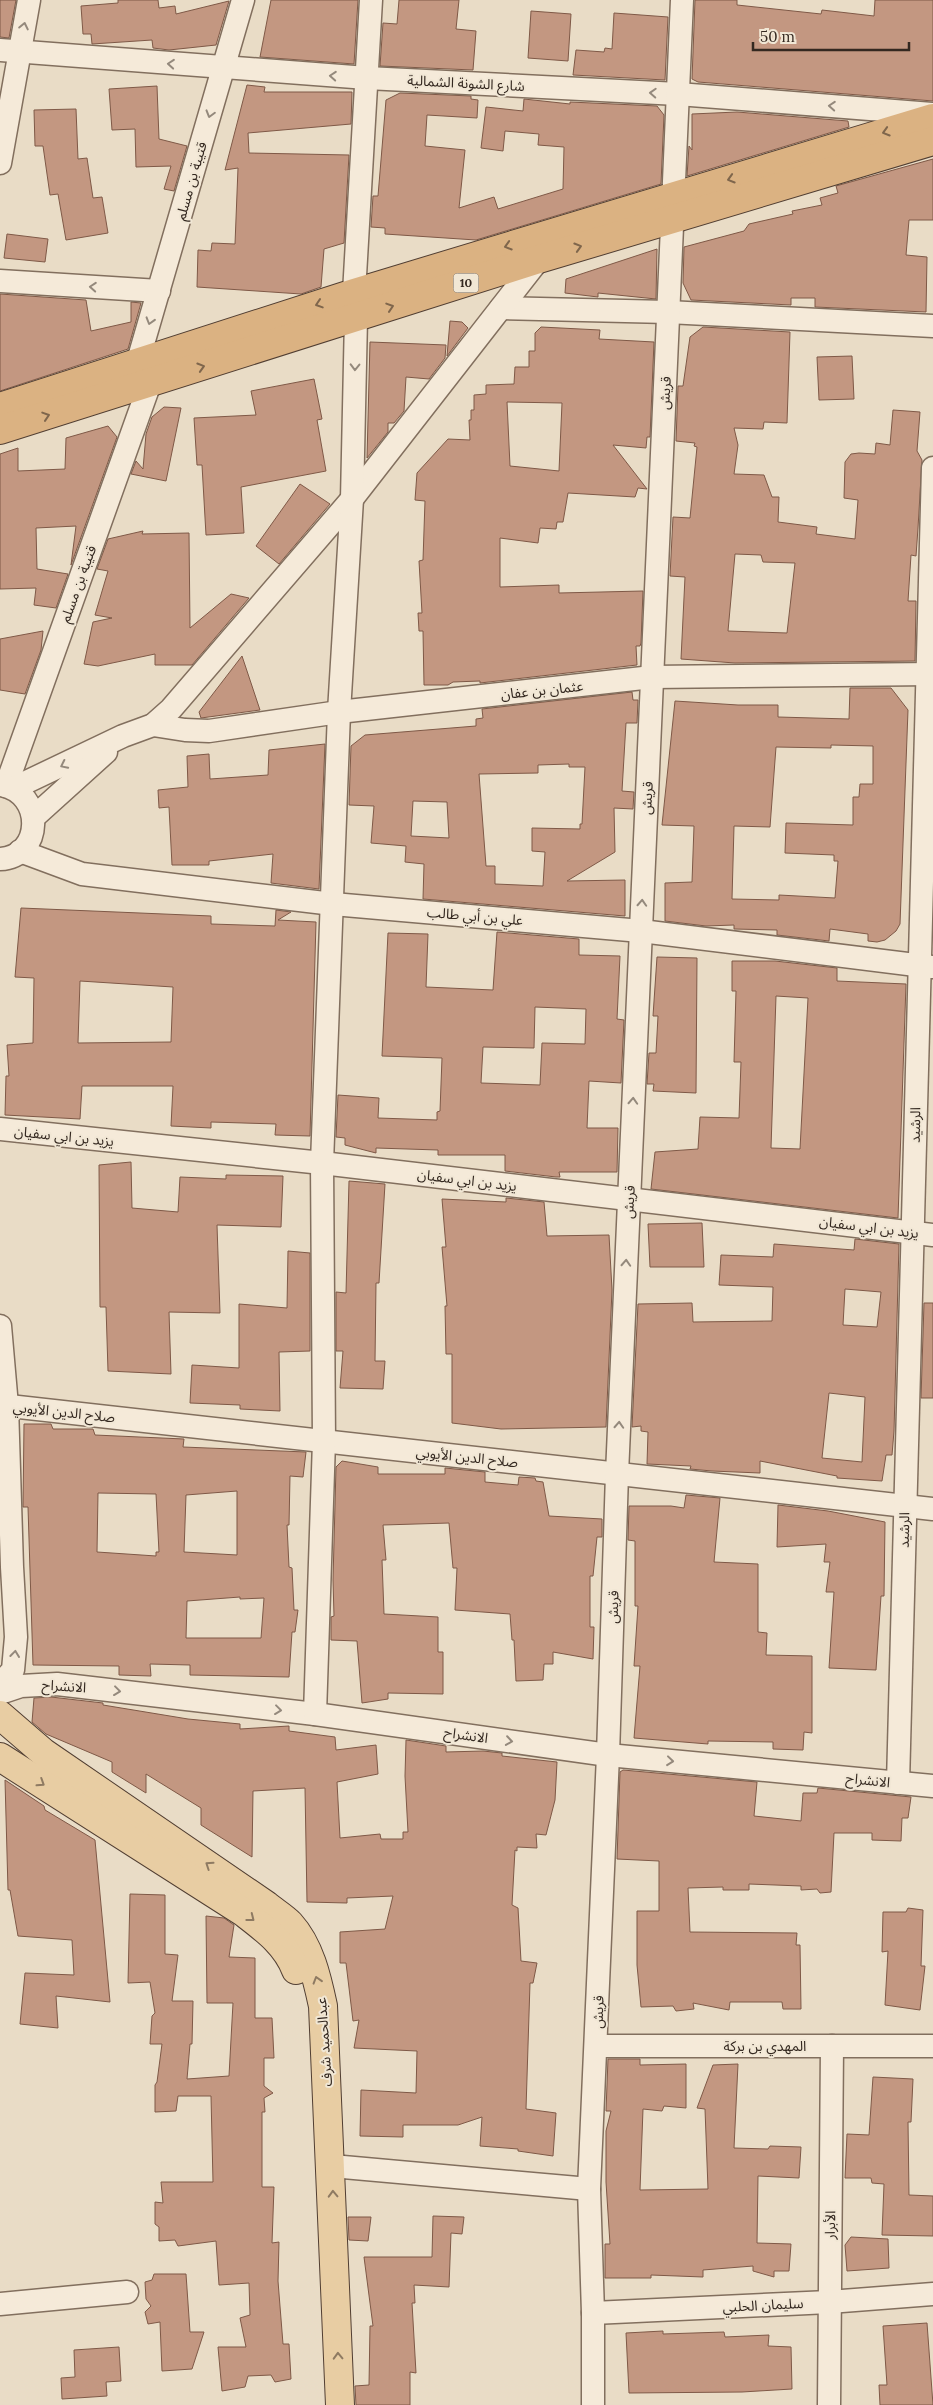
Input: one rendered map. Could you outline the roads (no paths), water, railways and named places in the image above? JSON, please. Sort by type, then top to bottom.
[{"type":"highway","name":"10","points":[[0,407],[144,372],[673,207],[933,118]]},
{"type":"highway","name":"10","points":[[355,306],[539,259],[673,207],[933,141]]},
{"type":"highway","name":"10","points":[[0,430],[144,372]]},
{"type":"main road","name":"عبدالحميد شرف","points":[[0,1715],[44,1753],[241,1887],[289,1924],[301,1940],[310,1959],[324,2006],[332,2166],[340,2405]]},
{"type":"main road","name":"عبدالحميد شرف","points":[[0,1757],[243,1912],[278,1940],[290,1956],[303,1997],[311,2051],[321,2405]]},
{"type":"street","points":[[0,163],[10,50],[30,0]]},
{"type":"street","name":"قتيبة بن مسلم","points":[[7,786],[144,372],[159,291],[243,0]]},
{"type":"street","points":[[315,1714],[324,1441],[322,1163],[339,712],[352,499],[355,306],[371,0]]},
{"type":"street","name":"قريش","points":[[593,2405],[594,2313],[589,2189],[608,1755],[617,1474],[682,0]]},
{"type":"street","name":"شارع الشونة الشمالية","points":[[10,50],[367,78],[678,94],[933,114]]},
{"type":"street","points":[[7,786],[153,725],[171,709],[352,499],[539,259]]},
{"type":"street","points":[[0,281],[159,291]]},
{"type":"street","points":[[501,308],[668,312],[933,326]]},
{"type":"street","name":"الرشيد","points":[[898,1783],[905,1506],[923,1233],[933,468]]},
{"type":"street","name":"عثمان بن عفان","points":[[153,725],[185,730],[209,731],[339,712],[652,677],[930,674]]},
{"type":"street","points":[[34,817],[123,736]]},
{"type":"street","points":[[7,786],[28,800],[34,817],[32,836],[10,855]]},
{"type":"street","name":"علي بن أبي طالب","points":[[10,855],[82,874],[333,904],[641,931],[926,966]]},
{"type":"street","name":"يزيد بن ابي سفيان","points":[[0,1129],[322,1163],[923,1233]]},
{"type":"street","points":[[0,1326],[16,1636],[13,1670],[0,1684]]},
{"type":"street","name":"صلاح الدين الأيوبي","points":[[3,1406],[933,1509]]},
{"type":"street","points":[[0,1636],[15,1619]]},
{"type":"street","name":"الانشراح","points":[[0,1694],[21,1686],[57,1684],[315,1714],[608,1755],[933,1786]]},
{"type":"street","name":"المهدي بن بركة","points":[[596,2046],[933,2046]]},
{"type":"street","name":"الأبرار","points":[[829,2405],[832,2046]]},
{"type":"street","points":[[332,2166],[589,2189]]},
{"type":"street","points":[[0,2304],[127,2292]]},
{"type":"street","name":"سليمان الحلبي","points":[[594,2313],[829,2302],[933,2294]]}]
